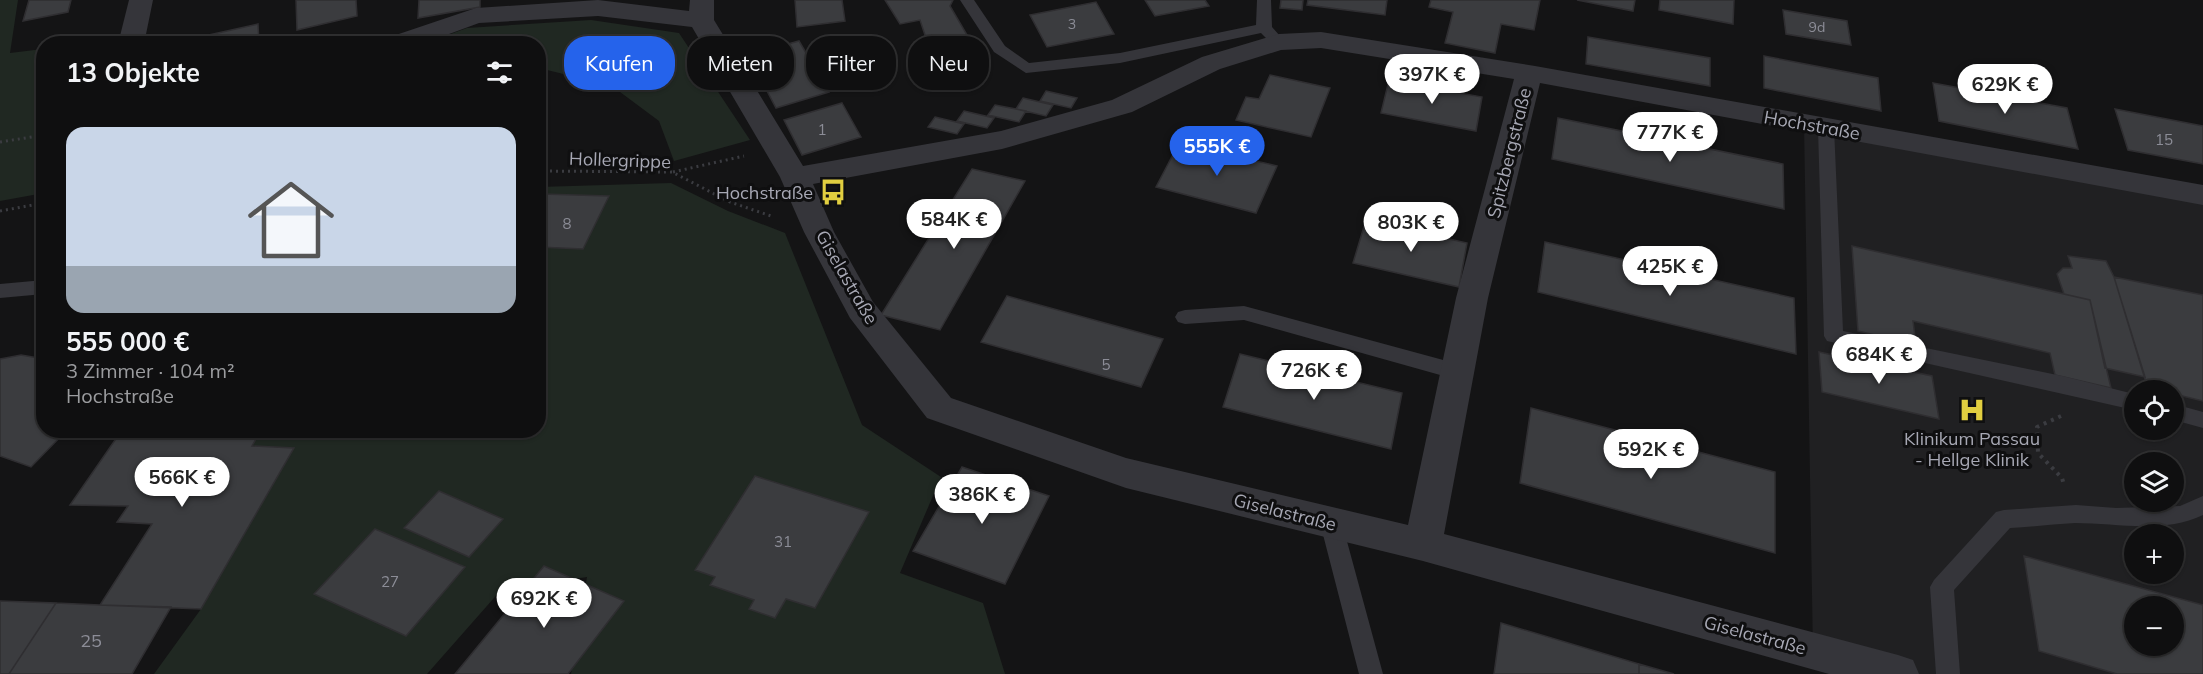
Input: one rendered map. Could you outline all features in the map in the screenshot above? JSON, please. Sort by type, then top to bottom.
[{"type":"street","points":[[133,36],[141,0]]},
{"type":"street","points":[[419,36],[476,16],[598,8],[702,10]]},
{"type":"street","name":"Giselastraße","points":[[702,10],[786,163],[819,232],[861,310],[939,408],[1126,473],[1423,545],[1898,674]]},
{"type":"street","name":"Hochstraße","points":[[786,163],[1002,140],[1122,106],[1271,35],[1321,40],[1529,74],[2203,195]]},
{"type":"street","name":"Spitzbergstraße","points":[[1423,545],[1473,298],[1529,74]]},
{"type":"lane","points":[[967,0],[999,50],[1026,68],[1120,58],[1271,35],[1264,0]]},
{"type":"lane","points":[[1826,128],[1834,336],[2124,400]]},
{"type":"lane","points":[[0,291],[36,289]]},
{"type":"lane","points":[[1185,317],[1244,313],[1458,372]]},
{"type":"lane","points":[[2184,415],[2203,420]]},
{"type":"lane","points":[[1948,674],[1942,587],[2004,519],[2076,514],[2116,517],[2182,515],[2203,505]]},
{"type":"lane","points":[[1331,523],[1371,674]]},
{"type":"path","points":[[0,142],[36,136]]},
{"type":"path","points":[[672,172],[786,163]]},
{"type":"path","name":"Hollergrippe","points":[[546,171],[672,172],[730,202]]},
{"type":"path","points":[[0,211],[36,204]]},
{"type":"path","points":[[2068,413],[2037,427],[2038,453],[2062,478],[2076,514]]},
{"type":"shaded area","points":[[0,0],[18,0],[10,53],[36,50],[36,194],[0,201]]},
{"type":"shaded area","points":[[591,20],[679,33],[687,45],[687,90],[717,90],[750,140],[674,161],[659,121],[617,90],[675,90],[675,36],[564,36],[564,74],[546,70],[546,36],[445,36],[467,28]]},
{"type":"shaded area","name":"Klinikum Passau - Hellge Klinik","points":[[1804,124],[2203,195],[2203,674],[1888,674],[1813,653]]},
{"type":"shaded area","points":[[671,183],[728,211],[785,233],[862,425],[941,477],[900,573],[983,603],[1005,674],[571,674],[587,577],[501,590],[427,674],[154,674],[201,609],[294,448],[252,446],[257,438],[546,438],[546,187]]},
{"type":"building","points":[[29,0],[71,0],[68,12],[23,21]]},
{"type":"building","points":[[296,0],[356,0],[357,16],[297,30]]},
{"type":"building","points":[[419,0],[480,0],[480,7],[418,18]]},
{"type":"building","points":[[795,0],[842,0],[845,21],[797,27]]},
{"type":"building","points":[[885,0],[953,0],[950,6],[968,36],[924,36],[920,20],[900,24]]},
{"type":"building","points":[[1145,0],[1205,0],[1209,6],[1155,16]]},
{"type":"building","points":[[1281,0],[1303,0],[1302,10],[1280,8]]},
{"type":"building","points":[[1308,0],[1387,0],[1385,15],[1307,5]]},
{"type":"building","points":[[1431,0],[1540,0],[1534,30],[1501,24],[1495,53],[1445,43],[1453,12],[1429,7]]},
{"type":"building","points":[[1577,0],[1635,0],[1633,11]]},
{"type":"building","points":[[1660,0],[1734,0],[1733,24],[1659,10]]},
{"type":"building","points":[[1096,2],[1114,34],[1047,47],[1030,15]]},
{"type":"building","points":[[1783,10],[1847,21],[1851,45],[1786,34]]},
{"type":"building","points":[[258,24],[259,36],[204,36]]},
{"type":"building","points":[[1588,37],[1710,58],[1710,86],[1586,64]]},
{"type":"building","points":[[799,41],[806,53],[806,90],[828,90],[829,92],[776,108],[766,90],[794,90],[794,42]]},
{"type":"building","points":[[1764,56],[1878,78],[1881,111],[1764,88]]},
{"type":"building","points":[[1270,75],[1330,88],[1311,137],[1236,120],[1246,97],[1259,99]]},
{"type":"building","points":[[1389,80],[1482,97],[1476,131],[1381,113]]},
{"type":"building","points":[[1933,83],[2067,108],[2078,149],[1939,121]]},
{"type":"building","points":[[1046,91],[1077,98],[1071,108],[1040,101]]},
{"type":"building","points":[[1023,98],[1053,105],[1046,116],[1016,109]]},
{"type":"building","points":[[842,103],[861,137],[802,155],[784,120]]},
{"type":"building","points":[[995,105],[1026,111],[1019,122],[988,115]]},
{"type":"building","points":[[2115,109],[2203,126],[2203,164],[2128,150]]},
{"type":"building","points":[[964,111],[994,118],[987,128],[957,121]]},
{"type":"building","points":[[935,117],[964,124],[957,134],[928,127]]},
{"type":"building","points":[[1558,118],[1783,164],[1784,209],[1552,159]]},
{"type":"building","points":[[1179,143],[1277,166],[1256,213],[1156,187]]},
{"type":"building","points":[[972,169],[1025,181],[940,330],[881,315]]},
{"type":"building","points":[[546,194],[609,196],[583,249],[546,247]]},
{"type":"building","points":[[1366,220],[1467,243],[1459,287],[1353,263]]},
{"type":"building","points":[[1545,242],[1794,298],[1796,354],[1538,292]]},
{"type":"building","points":[[1852,246],[2090,300],[2111,388],[2055,375],[2050,353],[1913,321],[1916,345],[1858,331]]},
{"type":"building","points":[[2068,256],[2106,261],[2114,277],[2145,377],[2105,368],[2090,300],[2064,294],[2057,274],[2063,268],[2072,268]]},
{"type":"building","points":[[2114,277],[2203,295],[2203,401],[2184,396],[2184,380],[2145,380]]},
{"type":"building","points":[[1007,296],[1163,339],[1141,387],[981,342]]},
{"type":"building","points":[[1819,352],[1932,376],[1939,419],[1822,392]]},
{"type":"building","points":[[1240,354],[1402,393],[1391,449],[1223,407]]},
{"type":"building","points":[[21,355],[36,358],[36,438],[59,438],[31,467],[0,456],[0,359]]},
{"type":"building","points":[[1531,408],[1775,472],[1775,553],[1520,483]]},
{"type":"building","points":[[116,438],[256,438],[252,446],[294,448],[201,609],[100,605],[152,524],[117,522],[128,506],[70,505]]},
{"type":"building","points":[[962,467],[1049,496],[1005,584],[913,551]]},
{"type":"building","points":[[755,476],[869,512],[815,608],[786,599],[775,618],[749,609],[754,600],[710,585],[715,577],[695,570]]},
{"type":"building","points":[[439,491],[503,519],[469,557],[404,528]]},
{"type":"building","points":[[375,529],[465,567],[406,636],[314,594]]},
{"type":"building","points":[[2024,556],[2170,596],[2124,596],[2124,656],[2184,656],[2184,600],[2203,605],[2203,674],[2117,674],[2039,651]]},
{"type":"building","points":[[544,566],[624,601],[568,674],[455,674]]},
{"type":"building","points":[[0,601],[56,603],[9,674],[0,674]]},
{"type":"building","points":[[56,603],[171,607],[132,674],[9,674]]},
{"type":"building","points":[[1501,623],[1639,664],[1639,674],[1494,674]]},
{"type":"building","points":[[1639,664],[1674,674],[1639,674]]},
{"type":"place","name":"Hochstraße","points":[[833,192]]},
{"type":"place","name":"Klinikum Passau - Hellge Klinik","points":[[1972,410]]}]
